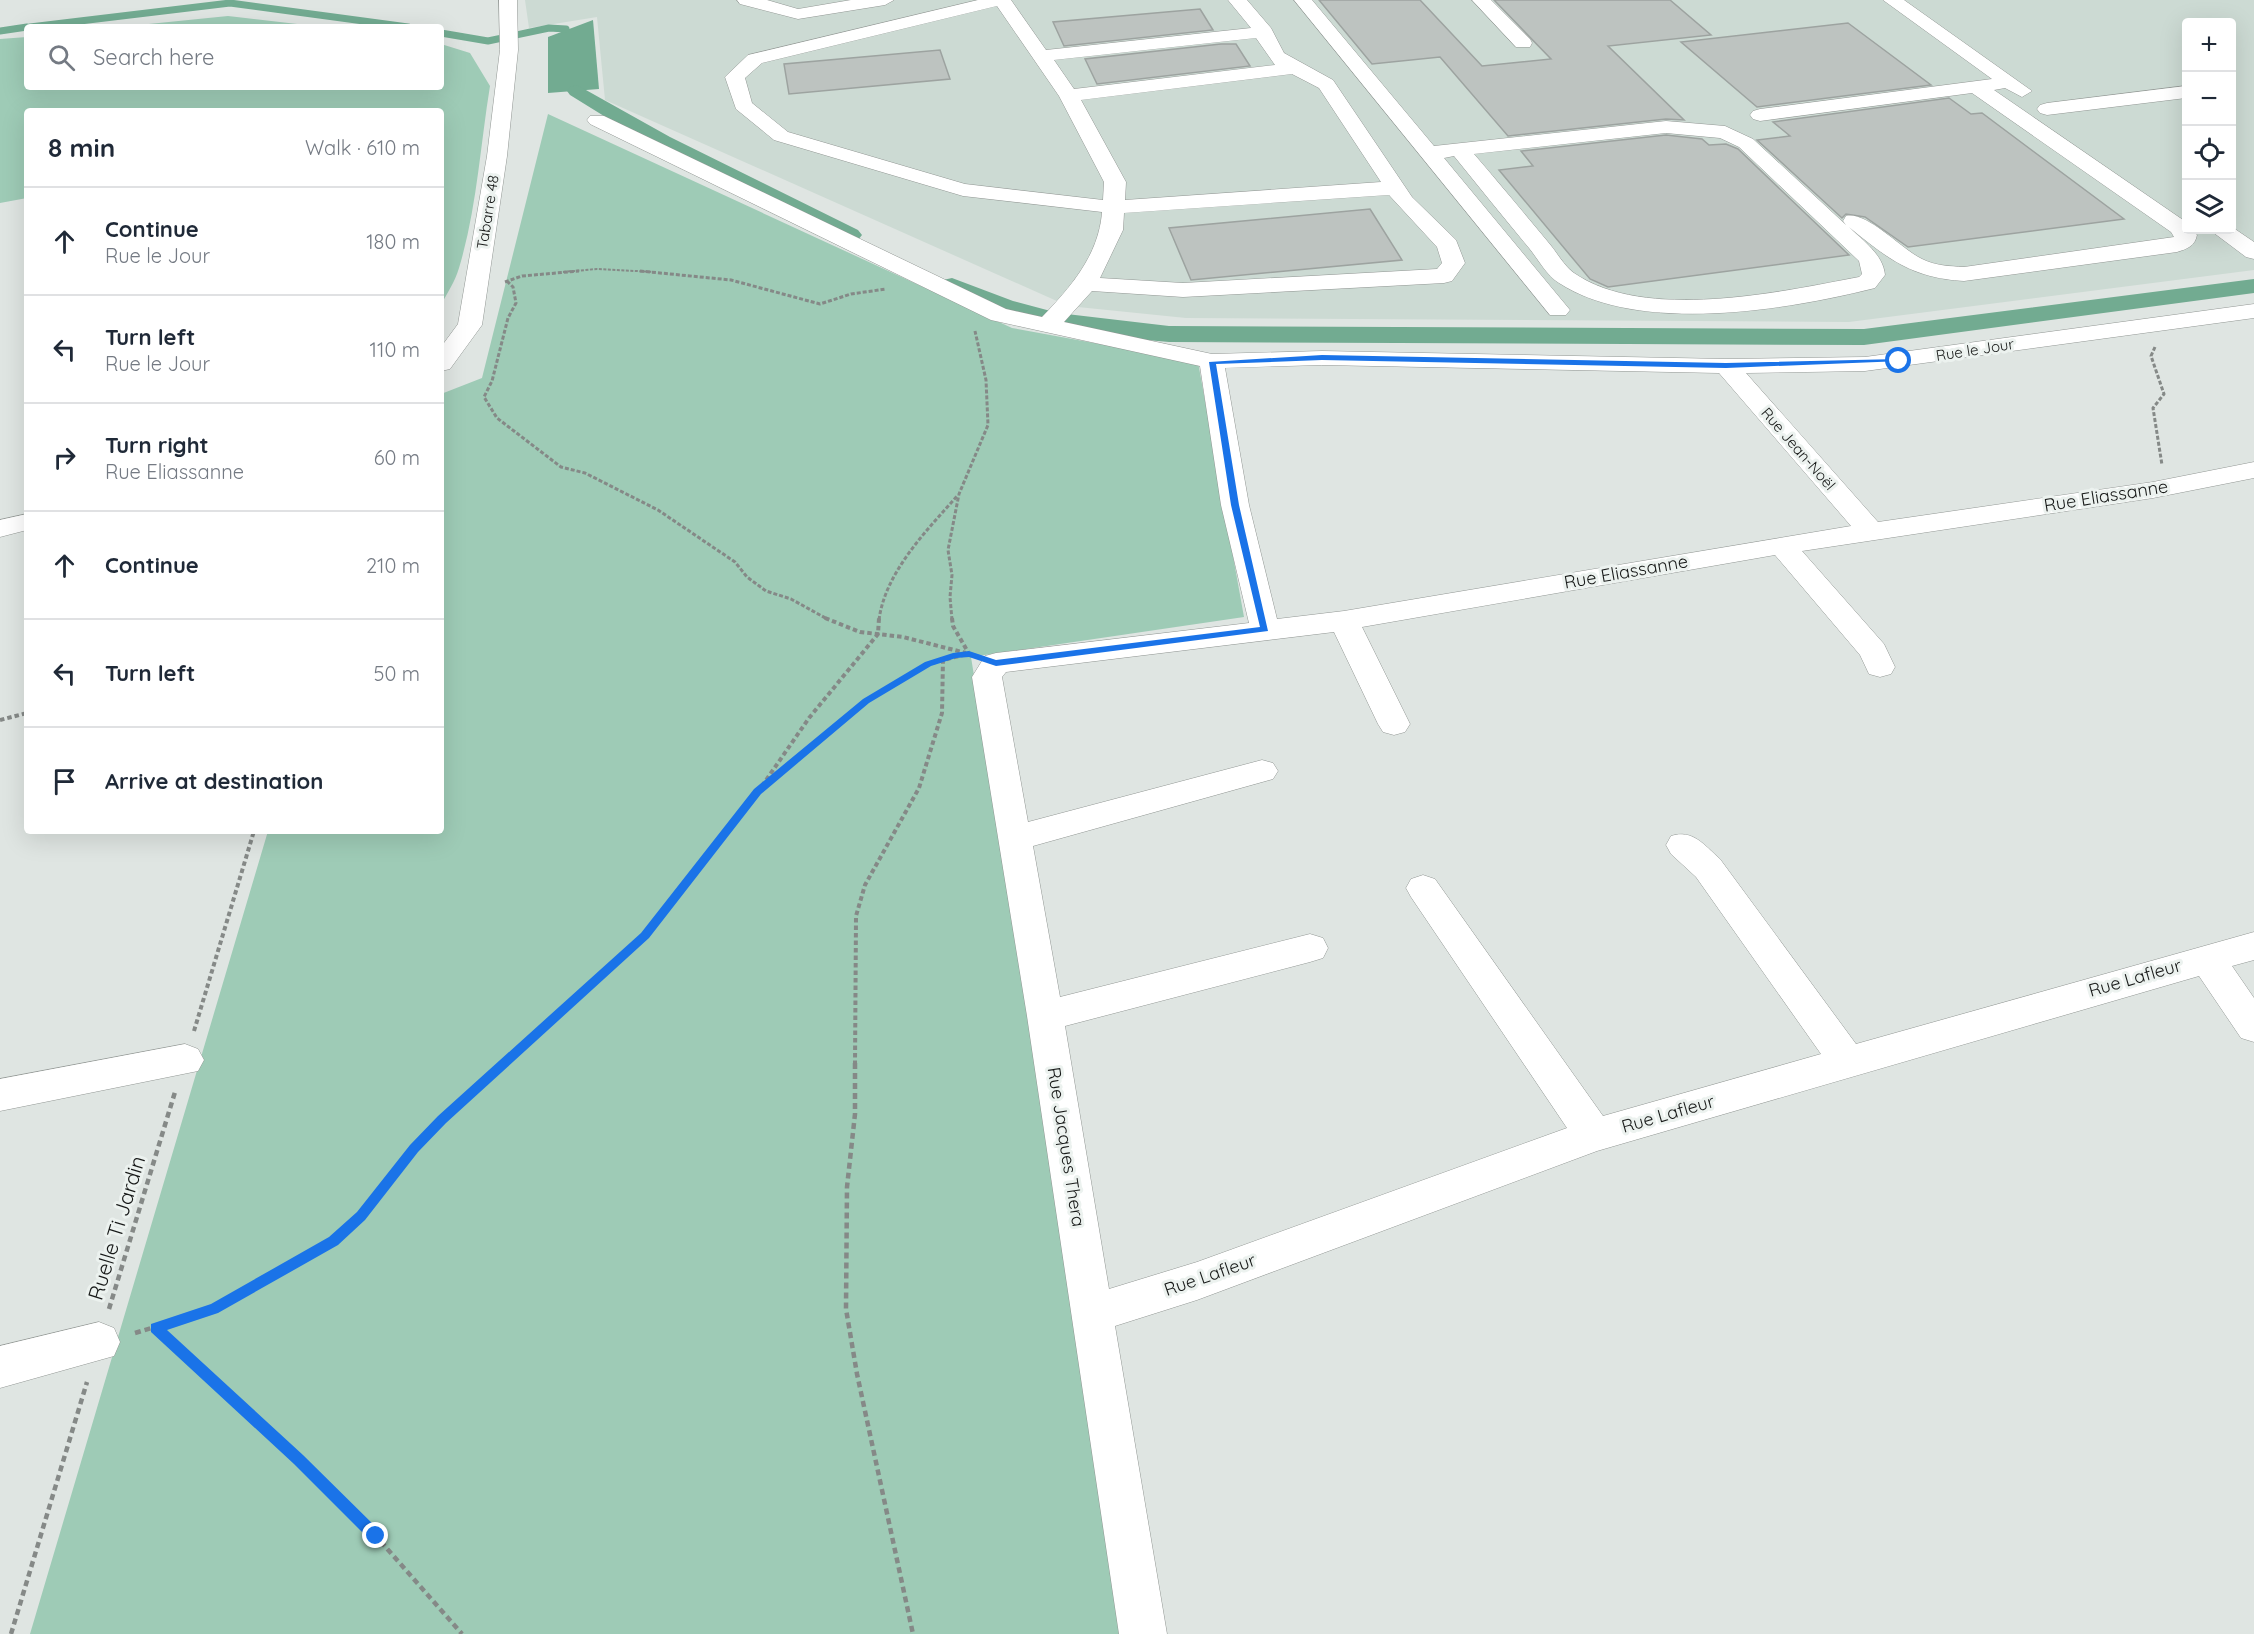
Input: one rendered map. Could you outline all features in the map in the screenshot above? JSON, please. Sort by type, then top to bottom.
[{"type":"street","name":"Tabarre 48","points":[[444,360],[470,325],[497,156],[509,50],[508,0]]},
{"type":"street","points":[[746,0],[798,14],[885,0]]},
{"type":"street","points":[[1047,326],[1086,284],[1112,230],[1111,207],[1115,182],[1069,96],[1001,0],[755,59],[735,77],[743,105],[781,136],[963,190],[1111,207],[1394,188]]},
{"type":"street","points":[[1086,284],[1183,290],[1444,276],[1454,263],[1448,245],[1394,188],[1363,135],[1326,84],[1276,56],[1264,32],[1237,0]]},
{"type":"street","points":[[1303,0],[1558,310]]},
{"type":"street","points":[[1481,0],[1523,43]]},
{"type":"street","points":[[1892,0],[2075,128]]},
{"type":"street","points":[[1041,56],[1264,32]]},
{"type":"street","points":[[1069,96],[1295,68]]},
{"type":"street","points":[[1760,115],[2009,82]]},
{"type":"street","points":[[1836,207],[1910,264],[1944,274],[1964,274],[2165,247],[2185,240],[2186,235],[2179,227],[1976,87]]},
{"type":"street","points":[[2047,109],[2182,93]]},
{"type":"street","name":"Rue le Jour","points":[[597,120],[999,315],[1212,362],[1322,358],[1726,366],[1899,361],[2254,311]]},
{"type":"street","points":[[1429,153],[1666,127],[1712,129],[1732,134],[1746,142],[1867,257],[1873,266],[1874,275],[1867,283],[1718,306],[1642,303],[1603,295],[1583,288],[1565,277],[1460,150]]},
{"type":"street","points":[[2227,234],[2254,252]]},
{"type":"street","points":[[1212,362],[1235,505],[1264,629]]},
{"type":"street","name":"Rue Jean-Noël","points":[[1726,366],[1871,532]]},
{"type":"street","name":"Rue Eliassanne","points":[[982,659],[1344,621],[1782,545],[2153,490],[2254,470]]},
{"type":"street","points":[[0,529],[24,523]]},
{"type":"street","points":[[1782,545],[1873,651],[1880,667]]},
{"type":"street","points":[[1344,621],[1394,724]]},
{"type":"street","name":"Rue Jacques Thera","points":[[982,659],[1045,1016],[1143,1634]]},
{"type":"street","points":[[1013,839],[1262,771]]},
{"type":"street","points":[[1683,845],[1708,868],[1847,1061]]},
{"type":"street","points":[[1423,888],[1594,1135]]},
{"type":"street","name":"Rue Lafleur","points":[[1092,1314],[1197,1281],[1594,1135],[2254,946]]},
{"type":"street","points":[[1045,1016],[1310,948]]},
{"type":"street","points":[[2206,958],[2254,1027]]},
{"type":"street","points":[[0,1095],[185,1060]]},
{"type":"street","points":[[0,1367],[99,1342]]},
{"type":"path","points":[[522,276],[597,269],[710,276],[820,304],[851,294],[888,289]]},
{"type":"path","points":[[507,281],[513,287],[516,303],[508,318],[492,381],[484,397],[497,418],[561,467],[585,473],[658,510],[735,562],[747,577],[766,591],[791,599],[843,626],[927,642],[982,659]]},
{"type":"path","points":[[2153,490],[2163,468],[2153,408],[2164,394],[2151,356],[2166,322]]},
{"type":"path","points":[[975,330],[986,380],[988,425],[958,494],[948,550],[952,575],[950,597],[953,626],[982,659]]},
{"type":"path","points":[[99,1342],[156,1328],[214,1309],[333,1241],[361,1216],[414,1148],[442,1120],[645,936],[758,791],[809,718],[879,634],[878,623],[890,590],[905,562],[928,529],[958,494]]},
{"type":"path","points":[[758,791],[866,701],[928,664],[943,659],[982,659]]},
{"type":"path","points":[[913,1634],[857,1374],[846,1309],[847,1187],[855,1114],[856,916],[865,885],[919,788],[942,713],[943,659]]},
{"type":"path","points":[[0,720],[24,714]]},
{"type":"path","name":"Ruelle Ti Jardin","points":[[11,1634],[253,834]]},
{"type":"path","points":[[156,1328],[298,1459],[368,1528],[462,1634]]},
{"type":"shaded area","points":[[525,0],[2254,0],[2254,270],[1849,322],[1186,318],[1068,306],[605,100],[597,17],[529,28]]},
{"type":"shaded area","points":[[228,16],[297,24],[149,24]]},
{"type":"shaded area","points":[[593,20],[599,89],[548,93],[548,37]]},
{"type":"shaded area","points":[[24,37],[24,90],[444,90],[444,45],[470,53],[490,86],[474,200],[465,245],[457,273],[444,300],[444,108],[24,108],[24,199],[0,203],[0,39]]},
{"type":"shaded area","points":[[548,114],[1012,328],[1198,362],[1244,617],[971,657],[1128,1634],[30,1634],[267,834],[444,834],[444,393],[482,378]]},
{"type":"building","points":[[1319,0],[1420,0],[1482,66],[1551,59],[1494,0],[1670,0],[1711,35],[1608,46],[1684,120],[1666,119],[1508,136],[1440,57],[1372,64]]},
{"type":"building","points":[[1200,9],[1213,30],[1064,46],[1053,22]]},
{"type":"building","points":[[1848,23],[1931,85],[1757,107],[1681,42]]},
{"type":"building","points":[[1236,44],[1250,66],[1097,84],[1085,59]]},
{"type":"building","points":[[940,50],[950,79],[789,94],[784,64]]},
{"type":"building","points":[[1949,98],[1971,114],[1982,113],[2124,219],[1908,247],[1865,217],[1846,214],[1842,218],[1757,140],[1790,136],[1773,122]]},
{"type":"building","points":[[1666,135],[1702,139],[1709,145],[1726,144],[1738,149],[1849,255],[1608,287],[1590,279],[1499,170],[1533,166],[1521,151]]},
{"type":"building","points":[[1370,209],[1402,260],[1191,280],[1169,228]]},
{"type":"waterway","points":[[55,24],[230,3],[386,24]]},
{"type":"waterway","points":[[0,31],[24,27]]},
{"type":"waterway","points":[[444,34],[488,41],[549,28],[566,29]]},
{"type":"waterway","points":[[577,91],[662,142],[850,235]]},
{"type":"waterway","points":[[952,285],[978,297],[1031,314],[1085,325],[1169,334],[1864,337],[2254,286]]},
{"type":"route","points":[[376,1536],[298,1459],[156,1328],[214,1309],[333,1241],[361,1216],[414,1148],[442,1120],[504,1066],[544,1025],[645,936],[709,855],[738,813],[758,791],[866,701],[928,664],[956,655],[969,654],[996,663],[1264,629],[1235,505],[1212,362],[1228,359],[1322,358],[1726,366],[1865,364],[1899,361]]}]
